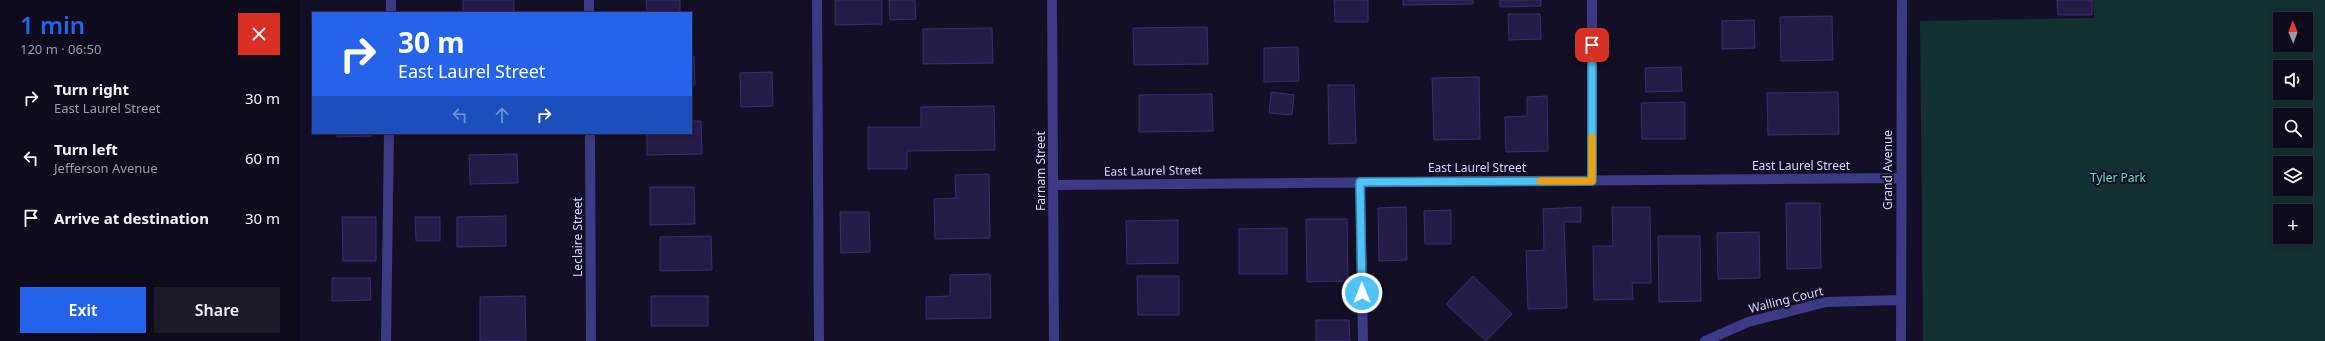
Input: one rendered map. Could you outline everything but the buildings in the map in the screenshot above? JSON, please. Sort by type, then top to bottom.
[{"type":"street","points":[[391,0],[391,12]]},
{"type":"street","points":[[589,0],[589,12]]},
{"type":"street","points":[[817,0],[819,341]]},
{"type":"street","name":"Farnam Street","points":[[1052,0],[1054,341]]},
{"type":"street","points":[[1592,0],[1592,181]]},
{"type":"street","name":"Grand Avenue","points":[[1901,341],[1902,300],[1900,178],[1902,0]]},
{"type":"street","points":[[386,341],[389,134]]},
{"type":"street","name":"Leclaire Street","points":[[590,134],[591,341]]},
{"type":"street","name":"East Laurel Street","points":[[1054,186],[1900,178]]},
{"type":"street","points":[[1360,182],[1362,341]]},
{"type":"street","name":"Walling Court","points":[[1704,341],[1748,322],[1826,302],[1902,300]]},
{"type":"green space","name":"Tyler Park","points":[[2093,0],[2325,0],[2325,341],[1923,341],[1920,21],[2094,18]]},
{"type":"slow traffic","points":[[1540,181],[1592,181],[1592,137]]},
{"type":"route","points":[[1362,293],[1360,182],[1592,181],[1592,45]]}]
